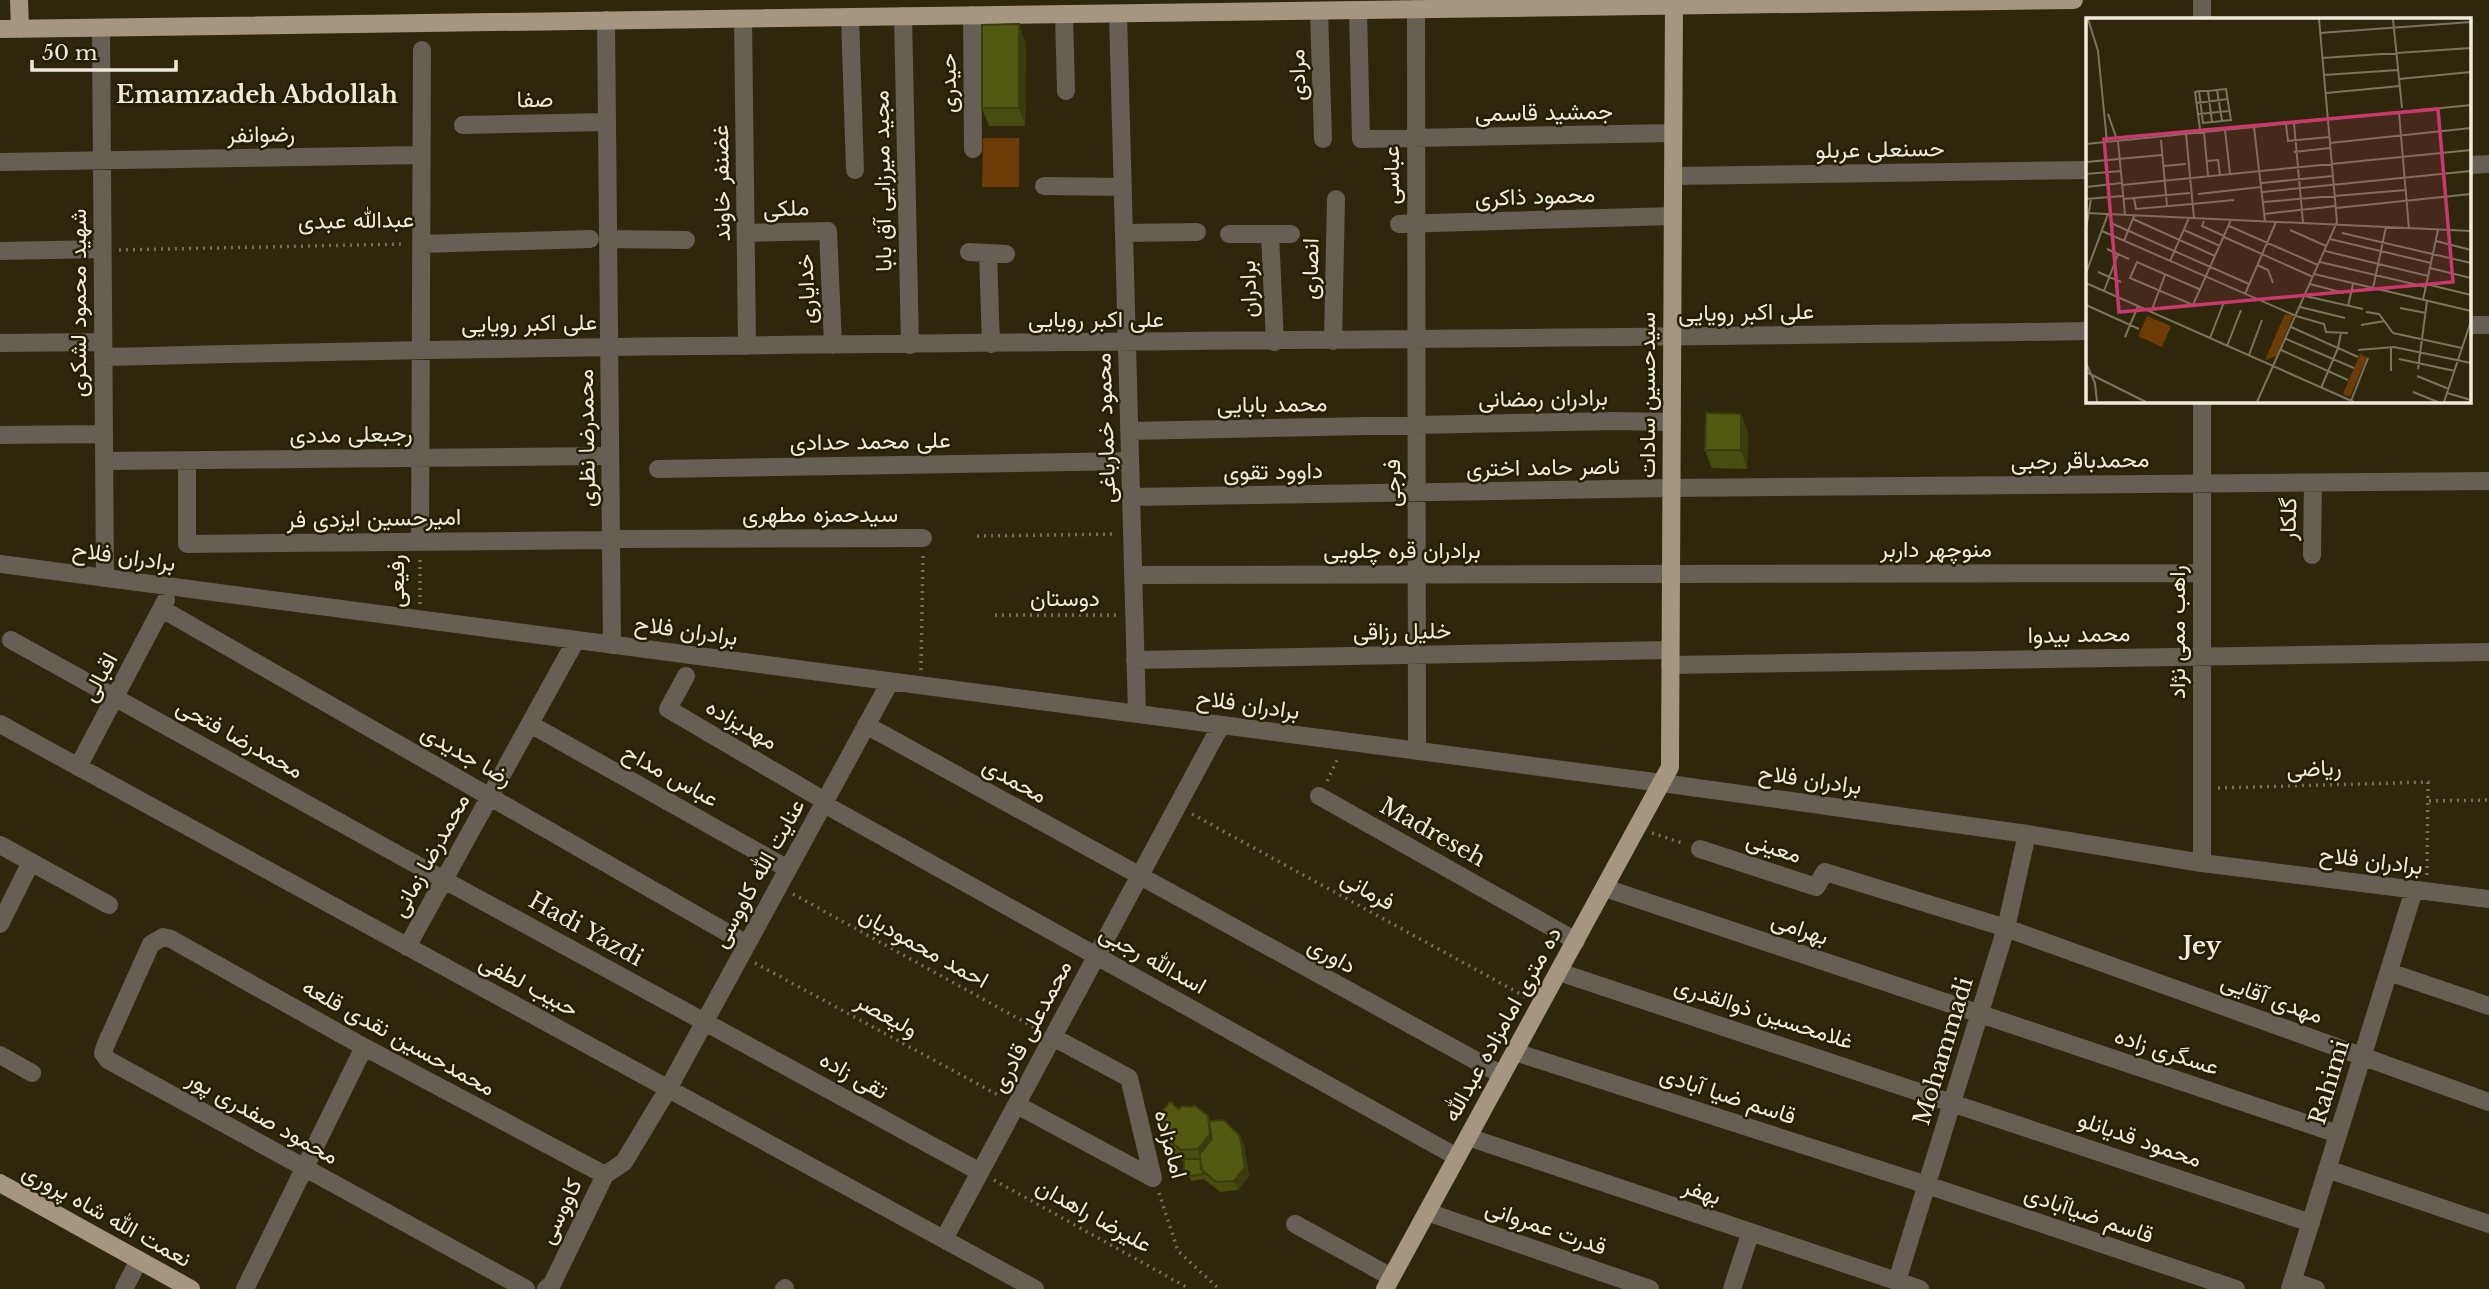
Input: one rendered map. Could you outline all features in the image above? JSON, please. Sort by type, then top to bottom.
[{"type":"main road","points":[[19,0],[20,29]]},
{"type":"main road","points":[[0,29],[1064,14],[1118,7],[1319,11],[1590,3],[2074,0]]},
{"type":"main road","name":"سیدحسین سادات","points":[[1662,783],[1670,767],[1671,757],[1674,3]]},
{"type":"main road","name":"ده متری امامزاده عبدالله","points":[[1388,1283],[1662,783]]},
{"type":"main road","name":"نعمت الله شاه پروری","points":[[0,1183],[191,1289]]},
{"type":"street","points":[[2202,0],[2202,18]]},
{"type":"street","name":"محمود خمارباغی","points":[[1118,7],[1137,714]]},
{"type":"street","name":"عباسی","points":[[1416,9],[1416,140],[1408,224],[1416,340]]},
{"type":"street","name":"جمشید قاسمی","points":[[1359,10],[1361,139],[1673,133]]},
{"type":"street","name":"مرادی","points":[[1319,11],[1323,139]]},
{"type":"street","points":[[1064,14],[1066,91]]},
{"type":"street","name":"حیدری","points":[[972,15],[973,149]]},
{"type":"street","name":"مجید میرزایی آق بابا","points":[[903,16],[911,345]]},
{"type":"street","points":[[850,17],[855,170]]},
{"type":"street","name":"غضنفر خاوند","points":[[743,19],[747,346]]},
{"type":"street","name":"محمدرضا نظری","points":[[606,20],[608,539],[612,645]]},
{"type":"street","name":"شهید محمود لشکری","points":[[101,28],[105,578]]},
{"type":"street","name":"رفیعی","points":[[420,542],[422,50]]},
{"type":"street","name":"صفا","points":[[463,125],[607,122]]},
{"type":"street","name":"رضوانفر","points":[[0,162],[421,155]]},
{"type":"street","name":"حسنعلی عربلو","points":[[1673,176],[2086,170]]},
{"type":"street","points":[[1044,186],[1123,187]]},
{"type":"street","name":"انصاری","points":[[1333,341],[1336,199]]},
{"type":"street","name":"محمود ذاکری","points":[[1408,224],[1673,216]]},
{"type":"street","name":"ملکی","points":[[746,233],[828,231]]},
{"type":"street","name":"خدایاری","points":[[828,231],[833,345]]},
{"type":"street","points":[[1124,233],[1197,232]]},
{"type":"street","name":"برادران","points":[[1229,234],[1291,234]]},
{"type":"street","name":"برادران","points":[[1270,234],[1275,342]]},
{"type":"street","name":"عبدالله عبدی","points":[[421,243],[590,239]]},
{"type":"street","points":[[608,239],[686,240]]},
{"type":"street","points":[[0,251],[102,249]]},
{"type":"street","points":[[969,252],[997,253],[991,344]]},
{"type":"street","name":"علی اکبر رویایی","points":[[0,342],[103,349],[421,349],[1672,338],[2086,331]]},
{"type":"street","name":"فرجی","points":[[1416,340],[1417,751]]},
{"type":"street","name":"راهب ممی نژاد","points":[[2202,402],[2202,863]]},
{"type":"street","name":"برادران رمضانی","points":[[1416,426],[1672,422]]},
{"type":"street","name":"محمد بابایی","points":[[1129,431],[1416,426]]},
{"type":"street","points":[[0,435],[104,434]]},
{"type":"street","name":"رجبعلی مددی","points":[[104,461],[599,456]]},
{"type":"street","name":"امیرحسین ایزدی فر","points":[[187,461],[187,544],[608,539]]},
{"type":"street","name":"علی محمد حدادی","points":[[658,469],[1130,461]]},
{"type":"street","name":"محمدباقر رجبی","points":[[1671,488],[2489,481]]},
{"type":"street","name":"گلکار","points":[[2312,555],[2313,483]]},
{"type":"street","name":"ناصر حامد اختری","points":[[1416,494],[1671,488]]},
{"type":"street","name":"داوود تقوی","points":[[1131,497],[1416,494]]},
{"type":"street","name":"سیدحمزه مطهری","points":[[608,539],[923,538]]},
{"type":"street","name":"برادران فلاح","points":[[0,564],[1662,783],[2027,834],[2202,863],[2489,900]]},
{"type":"street","name":"منوچهر داربر","points":[[1671,574],[2202,573]]},
{"type":"street","name":"برادران قره چلویی","points":[[1133,575],[1671,574]]},
{"type":"street","name":"اقبالی","points":[[78,768],[173,587]]},
{"type":"street","name":"رضا جدیدی","points":[[162,610],[490,797],[744,949]]},
{"type":"street","name":"محمدرضا فتحی","points":[[11,640],[444,880]]},
{"type":"street","name":"محمدرضا زمانی","points":[[407,947],[576,640]]},
{"type":"street","name":"محمد بیدوا","points":[[1670,657],[2202,657],[2489,652]]},
{"type":"street","name":"خلیل رزاقی","points":[[1135,660],[1417,655],[1670,657]]},
{"type":"street","name":"مهدیزاده","points":[[686,676],[667,709],[825,802]]},
{"type":"street","name":"عنایت‌ الله کاووسی","points":[[668,1088],[890,682]]},
{"type":"street","name":"حبیب لطفی","points":[[0,724],[1035,1289]]},
{"type":"street","name":"عباس مداح","points":[[530,724],[788,869]]},
{"type":"street","name":"محمدی","points":[[866,725],[1139,877]]},
{"type":"street","name":"محمدعلی قادری","points":[[944,1239],[1221,725]]},
{"type":"street","name":"Madreseh","points":[[1319,796],[1576,941]]},
{"type":"street","name":"اسدالله رجبی","points":[[825,802],[1457,1157]]},
{"type":"street","name":"Mohammadi","points":[[1897,1282],[2006,928],[2027,834]]},
{"type":"street","points":[[0,845],[109,905]]},
{"type":"street","name":"معینی","points":[[1700,849],[1816,887],[1825,872],[2006,928]]},
{"type":"street","points":[[0,924],[31,862]]},
{"type":"street","name":"داوری","points":[[1139,877],[1502,1076]]},
{"type":"street","name":"Hadi Yazdi","points":[[444,880],[705,1022]]},
{"type":"street","name":"بهرامی","points":[[1605,888],[1980,1015]]},
{"type":"street","name":"Rahimi","points":[[2291,1285],[2389,972],[2420,891]]},
{"type":"street","name":"مهدی آقایی","points":[[2006,928],[2489,1102]]},
{"type":"street","name":"محمود صفدری پور","points":[[172,939],[163,937],[151,944],[106,1044],[104,1057],[526,1289]]},
{"type":"street","name":"محمدحسین نقدی قلعه","points":[[172,939],[364,1047],[605,1175]]},
{"type":"street","name":"غلامحسین ذوالقدری","points":[[1559,972],[1953,1102]]},
{"type":"street","points":[[2389,972],[2489,1006]]},
{"type":"street","name":"عسگری زاده","points":[[1980,1015],[2338,1134]]},
{"type":"street","name":"تقی زاده","points":[[705,1022],[980,1172]]},
{"type":"street","name":"امامزاده","points":[[1053,1038],[1129,1078],[1153,1178]]},
{"type":"street","points":[[245,1289],[364,1047]]},
{"type":"street","name":"قاسم ضیا آبادی","points":[[1515,1052],[1927,1185]]},
{"type":"street","points":[[0,1055],[32,1073]]},
{"type":"street","name":"کاووسی","points":[[546,1289],[552,1284],[605,1175],[624,1162],[668,1088]]},
{"type":"street","name":"محمود قدیانلو","points":[[1953,1102],[2311,1223]]},
{"type":"street","points":[[1017,1105],[1153,1178]]},
{"type":"street","name":"بهفر","points":[[1468,1137],[1920,1289]]},
{"type":"street","points":[[2328,1169],[2489,1224]]},
{"type":"street","name":"قاسم ضیاآبادی","points":[[1927,1185],[2236,1289]]},
{"type":"street","name":"قدرت عمروانی","points":[[1427,1212],[1650,1289]]},
{"type":"street","points":[[1295,1224],[1388,1283]]},
{"type":"street","points":[[1732,1289],[1750,1234]]},
{"type":"street","points":[[124,1289],[139,1260]]},
{"type":"street","points":[[2291,1285],[2316,1289]]},
{"type":"path","name":"عبدالله عبدی","points":[[123,250],[421,243]]},
{"type":"path","points":[[977,536],[1132,533]]},
{"type":"path","name":"سیدحمزه مطهری","points":[[921,686],[923,538]]},
{"type":"path","name":"رفیعی","points":[[420,542],[420,620]]},
{"type":"path","name":"دوستان","points":[[995,615],[1134,615]]},
{"type":"path","points":[[1319,796],[1346,742]]},
{"type":"path","name":"ریاضی","points":[[2202,789],[2428,782],[2429,801]]},
{"type":"path","points":[[2420,891],[2429,801],[2489,800]]},
{"type":"path","name":"فرمانی","points":[[1178,806],[1540,1005]]},
{"type":"path","points":[[1638,828],[1700,849]]},
{"type":"path","name":"احمد محمودیان","points":[[779,886],[1053,1038]]},
{"type":"path","name":"ولیعصر","points":[[744,949],[1017,1105]]},
{"type":"path","name":"علیرضا راهدان","points":[[980,1172],[1190,1289]]},
{"type":"path","name":"امامزاده","points":[[1153,1178],[1178,1251],[1219,1289]]},
{"type":"shaded area","points":[[983,138],[1019,138],[1019,187],[982,187]]},
{"type":"building","points":[[1019,24],[1019,108],[982,108],[982,25]]},
{"type":"building","points":[[1706,413],[1741,414],[1741,450],[1705,450]]},
{"type":"building","points":[[1170,1102],[1179,1109],[1181,1106],[1194,1105],[1208,1116],[1210,1134],[1198,1149],[1181,1150],[1168,1139],[1167,1125],[1158,1116]]},
{"type":"building","points":[[1224,1120],[1240,1136],[1245,1167],[1234,1181],[1216,1182],[1201,1169],[1200,1154],[1212,1139],[1209,1121]]},
{"type":"building","points":[[1184,1159],[1200,1159],[1203,1174],[1190,1176],[1190,1172],[1184,1172]]},
{"type":"district","name":"Emamzadeh Abdollah","points":[[257,95]]},
{"type":"district","name":"Jey","points":[[2202,946]]}]
